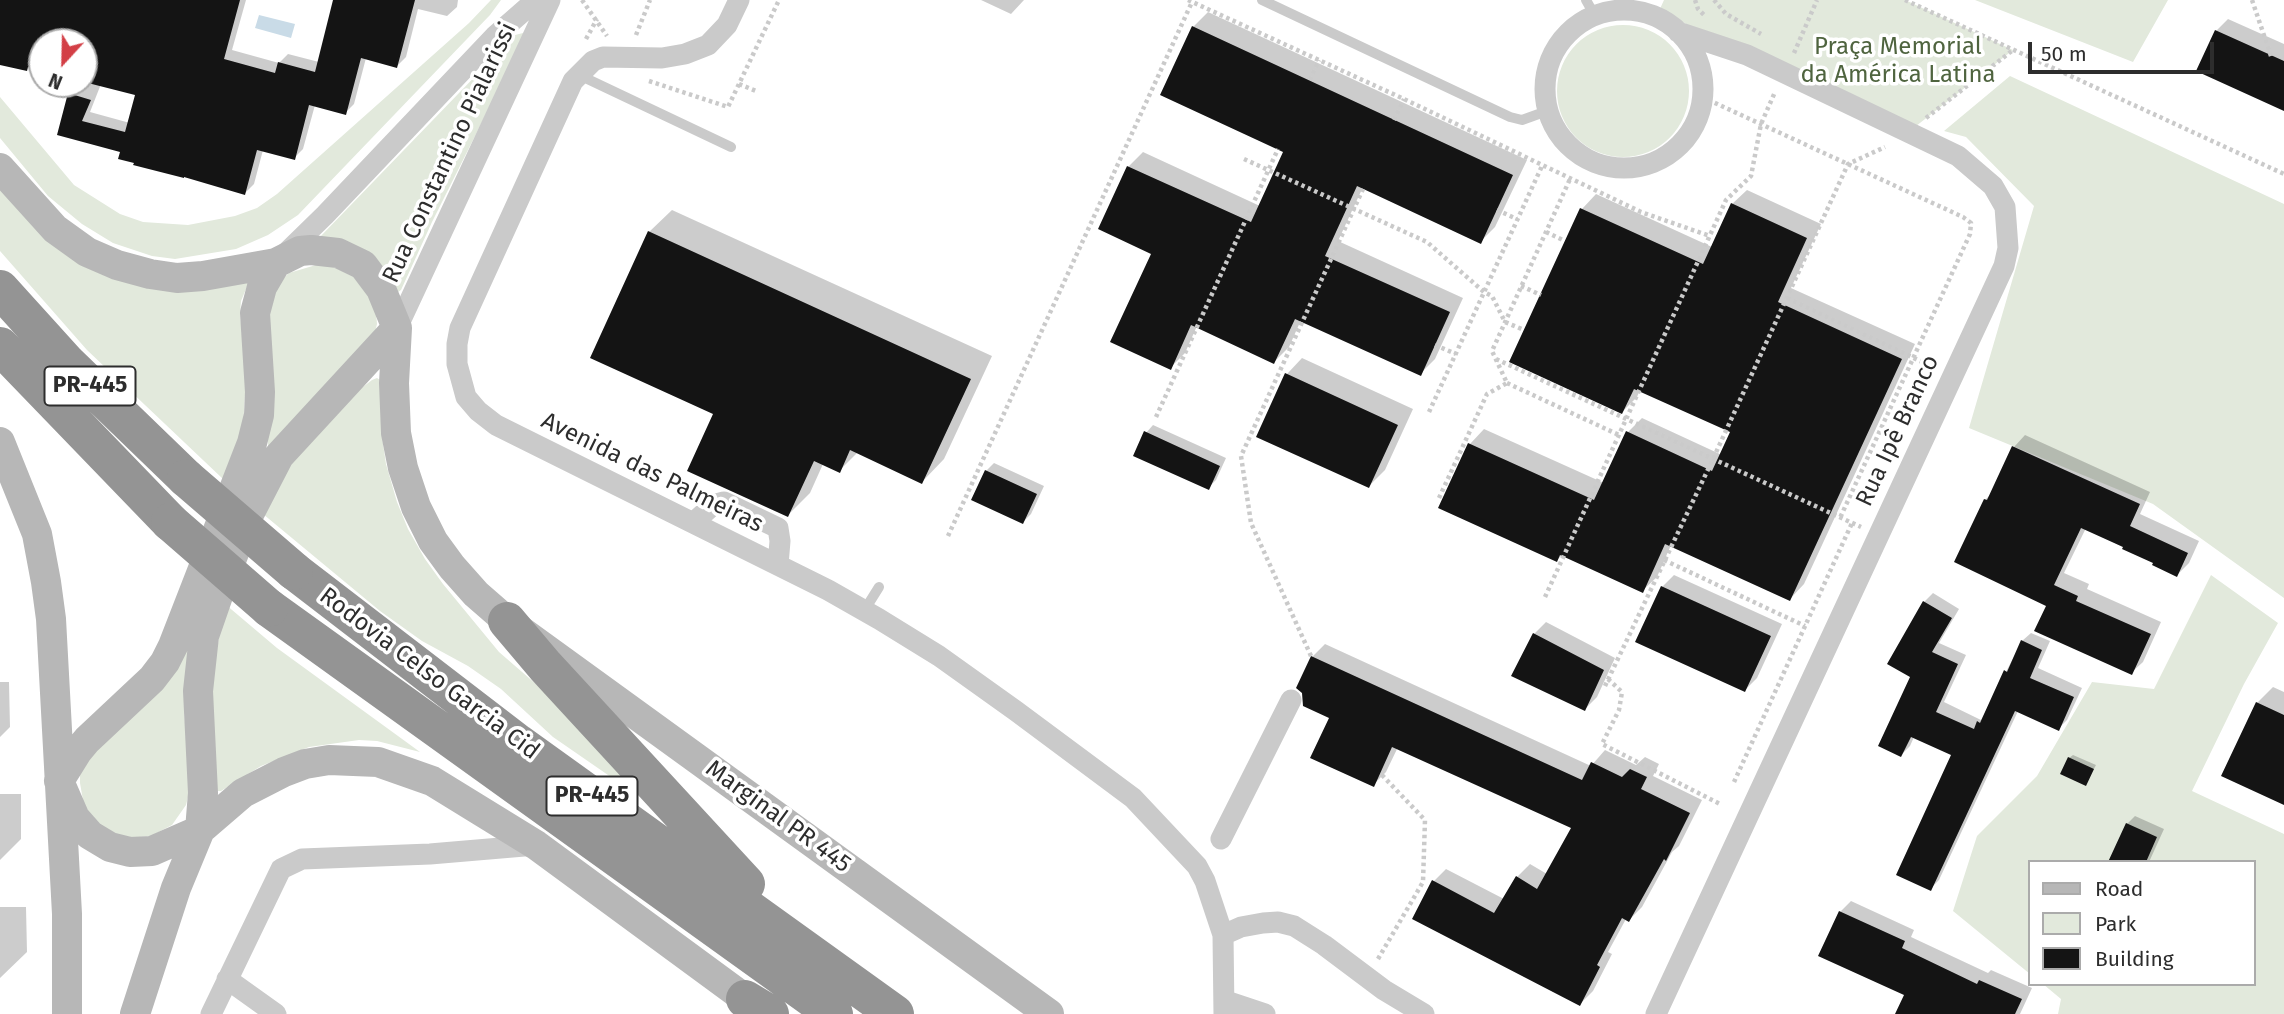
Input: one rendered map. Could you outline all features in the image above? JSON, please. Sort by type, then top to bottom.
[{"type":"highway","name":"Rodovia Celso Garcia Cid","points":[[0,289],[66,363],[186,478],[294,571],[518,743],[895,1014]]},
{"type":"highway","name":"Rodovia Celso Garcia Cid","points":[[0,346],[170,522],[269,608],[834,1014]]},
{"type":"highway","points":[[506,621],[713,850],[819,958]]},
{"type":"main road","points":[[0,167],[26,200],[55,229],[87,252],[117,265],[150,274],[177,278],[203,276],[276,263],[300,251],[338,253],[363,265],[382,289],[397,328],[279,456],[248,516],[204,636],[198,691],[203,793],[200,830],[176,888],[135,1014]]},
{"type":"main road","points":[[59,781],[88,740],[152,679],[173,646],[252,443],[260,392],[255,313],[262,287],[276,263]]},
{"type":"main road","name":"Marginal PR 445","points":[[397,328],[394,383],[396,433],[403,468],[416,507],[433,541],[452,568],[476,594],[506,621],[1049,1014]]},
{"type":"main road","points":[[0,442],[37,534],[46,582],[67,914],[67,1014]]},
{"type":"main road","name":"PR-445","points":[[200,830],[243,793],[284,772],[305,764],[328,760],[378,762],[432,781],[536,845],[760,1009]]},
{"type":"main road","points":[[59,781],[67,803],[81,826],[98,841],[110,847],[130,852],[152,851],[200,830]]},
{"type":"street","points":[[276,263],[495,36],[536,0]]},
{"type":"street","name":"Rua Constantino Pialarissi","points":[[397,328],[550,0]]},
{"type":"street","points":[[578,75],[593,61],[603,57],[662,58],[685,54],[708,45],[727,24],[739,0]]},
{"type":"street","points":[[1590,8],[1605,12],[1659,8],[1694,52],[1703,78],[1702,97],[1693,128],[1677,149],[1655,163],[1630,169],[1603,166],[1579,156],[1560,138],[1547,111],[1544,88],[1548,63],[1561,40],[1590,8]]},
{"type":"street","name":"Rua Ipê Branco","points":[[1656,1014],[2004,266],[2008,248],[2005,207],[1993,186],[1977,170],[1943,147],[1791,59],[1747,55],[1678,32]]},
{"type":"street","name":"Avenida das Palmeiras","points":[[578,75],[460,328],[457,344],[460,380],[466,397],[496,425],[778,565],[864,611],[939,656],[1133,798],[1196,866],[1205,881],[1223,935],[1225,1008],[1265,1014]]},
{"type":"street","points":[[693,523],[713,505],[724,502],[778,528],[778,565]]},
{"type":"street","points":[[1221,839],[1291,700]]},
{"type":"street","points":[[211,1014],[281,869],[302,859],[430,854],[536,845]]},
{"type":"street","points":[[1223,935],[1241,927],[1263,923],[1278,922],[1294,926],[1316,939],[1384,990],[1424,1014]]},
{"type":"street","points":[[227,979],[276,1014]]},
{"type":"lane","points":[[1262,0],[1510,117],[1522,120],[1547,111]]},
{"type":"lane","points":[[578,75],[731,147]]},
{"type":"lane","points":[[864,611],[879,587]]},
{"type":"path","points":[[582,0],[608,38]]},
{"type":"path","points":[[635,38],[650,0]]},
{"type":"path","points":[[642,79],[728,107],[779,0]]},
{"type":"path","points":[[1714,0],[1726,14],[1770,39]]},
{"type":"path","points":[[1545,597],[1726,200],[1751,176],[1761,124],[1817,0]]},
{"type":"path","points":[[1905,0],[2284,174]]},
{"type":"path","points":[[2252,0],[2271,56]]},
{"type":"path","points":[[948,536],[1190,1],[1641,212],[1710,236]]},
{"type":"path","points":[[580,49],[597,19]]},
{"type":"path","points":[[1924,119],[2013,50]]},
{"type":"path","points":[[1791,59],[1802,55]]},
{"type":"path","points":[[1310,80],[1319,60]]},
{"type":"path","points":[[739,85],[757,91]]},
{"type":"path","points":[[1702,97],[1964,217],[1971,223],[1970,234],[1840,518]]},
{"type":"path","points":[[1394,120],[1404,99]]},
{"type":"path","points":[[1605,685],[1713,459],[1848,164],[1885,147]]},
{"type":"path","points":[[1156,417],[1278,149]]},
{"type":"path","points":[[1244,159],[1427,242],[1492,296],[1505,322],[1524,330]]},
{"type":"path","points":[[1429,412],[1542,166]]},
{"type":"path","points":[[1570,179],[1492,351],[1507,383],[1619,435]]},
{"type":"path","points":[[1311,656],[1251,523],[1241,456],[1363,189]]},
{"type":"path","points":[[1497,210],[1517,219]]},
{"type":"path","points":[[1546,232],[1565,241]]},
{"type":"path","points":[[1521,286],[1541,295]]},
{"type":"path","points":[[1787,298],[1929,365]]},
{"type":"path","points":[[1435,345],[1456,354]]},
{"type":"path","points":[[1496,359],[1865,529]]},
{"type":"path","points":[[1439,498],[1488,394],[1507,383]]},
{"type":"path","points":[[1734,782],[1852,523]]},
{"type":"path","points":[[1664,560],[1815,631]]},
{"type":"path","points":[[1608,679],[1622,692],[1619,710],[1602,744],[1722,805]]},
{"type":"path","points":[[1377,960],[1423,882],[1425,820],[1380,773]]},
{"type":"green space","points":[[491,0],[501,0],[490,15],[298,215],[268,235],[236,249],[175,259],[152,256],[113,243],[82,224],[48,196],[0,138],[0,97],[74,185],[120,214],[143,222],[188,225],[235,216],[257,208],[277,194],[469,23]]},
{"type":"green space","name":"Praça Memorial da América Latina","points":[[1664,0],[1905,0],[2013,50],[1911,130],[1659,11]]},
{"type":"green space","points":[[1975,0],[2168,0],[2133,62]]},
{"type":"green space","points":[[1623,25],[1648,30],[1670,44],[1684,66],[1689,91],[1684,116],[1670,138],[1648,152],[1623,157],[1598,152],[1576,138],[1562,116],[1557,91],[1562,66],[1576,44],[1598,30]]},
{"type":"green space","points":[[527,32],[401,290],[398,292],[318,239],[515,35]]},
{"type":"green space","points":[[2010,76],[2284,204],[2284,598],[2153,504],[1969,428],[2034,206],[1966,137],[1944,131]]},
{"type":"green space","points":[[0,189],[50,243],[249,282],[241,301],[240,314],[246,377],[243,429],[223,479],[87,350],[0,251]]},
{"type":"green space","points":[[316,265],[331,266],[357,278],[366,289],[376,311],[374,336],[268,449],[266,316],[280,281],[289,273]]},
{"type":"green space","points":[[377,378],[380,380],[386,464],[408,529],[425,559],[499,652],[574,717],[625,774],[621,784],[553,737],[501,689],[468,666],[422,641],[380,611],[263,514],[289,463],[351,396]]},
{"type":"green space","points":[[2211,575],[2278,623],[2244,684],[2192,791],[2284,834],[2284,1014],[2058,1014],[2061,999],[2045,986],[2256,986],[2256,860],[2028,860],[2028,972],[1953,911],[1977,836],[2037,776],[2092,682],[2154,689]]},
{"type":"green space","points":[[225,604],[277,648],[420,752],[377,741],[359,740],[309,747],[261,766],[221,791],[216,791],[210,688]]},
{"type":"green space","points":[[191,646],[184,712],[190,774],[186,805],[172,825],[151,836],[127,838],[114,834],[103,828],[84,806],[80,783],[83,763],[186,647]]},
{"type":"water","points":[[259,15],[295,24],[291,38],[255,28]]},
{"type":"building","points":[[0,0],[240,0],[224,59],[275,73],[278,62],[315,72],[333,0],[415,0],[397,68],[361,58],[346,115],[309,105],[295,160],[257,150],[245,195],[133,165],[134,163],[118,159],[120,152],[57,135],[67,98],[91,100],[82,121],[125,132],[135,95],[98,86],[98,28],[28,28],[27,71],[0,65]]},
{"type":"building","points":[[1192,26],[1513,175],[1481,244],[1357,186],[1325,256],[1450,312],[1421,376],[1295,319],[1274,364],[1191,325],[1171,370],[1110,342],[1151,254],[1098,229],[1127,166],[1251,222],[1283,152],[1160,95]]},
{"type":"building","points":[[2215,30],[2284,61],[2284,111],[2196,71]]},
{"type":"building","points":[[1731,203],[1807,238],[1778,302],[1902,359],[1790,601],[1665,544],[1643,593],[1560,555],[1557,562],[1438,508],[1468,443],[1594,500],[1626,431],[1712,471],[1730,432],[1634,389],[1622,414],[1509,362],[1580,208],[1703,264]]},
{"type":"building","points":[[648,231],[971,379],[922,484],[850,450],[840,473],[814,461],[788,517],[687,471],[713,414],[590,358]]},
{"type":"building","points":[[1285,373],[1398,425],[1369,488],[1256,437]]},
{"type":"building","points":[[1144,431],[1220,466],[1209,490],[1133,456]]},
{"type":"building","points":[[2012,446],[2140,504],[2130,526],[2188,553],[2177,577],[2122,549],[2123,547],[2081,528],[2054,585],[2078,596],[2076,601],[2151,634],[2132,675],[2034,631],[2046,606],[1954,562]]},
{"type":"building","points":[[985,470],[1037,494],[1023,524],[971,500]]},
{"type":"building","points":[[1661,586],[1771,636],[1745,692],[1635,642]]},
{"type":"building","points":[[1923,601],[1952,618],[1932,652],[1958,664],[1936,712],[1974,729],[1977,721],[1980,723],[2004,670],[2007,672],[2021,640],[2042,650],[2030,678],[2074,697],[2059,731],[2015,711],[1931,891],[1896,875],[1951,755],[1911,737],[1901,757],[1878,746],[1910,677],[1887,664]]},
{"type":"building","points":[[1533,633],[1604,670],[1585,711],[1511,676]]},
{"type":"building","points":[[1311,656],[1582,780],[1591,762],[1622,777],[1630,769],[1647,777],[1641,789],[1690,813],[1666,861],[1664,859],[1629,922],[1622,918],[1597,965],[1600,967],[1580,1006],[1412,919],[1432,880],[1494,913],[1516,876],[1537,889],[1571,828],[1392,747],[1374,787],[1310,758],[1329,718],[1303,706],[1302,693],[1296,688]]},
{"type":"building","points":[[2256,702],[2284,715],[2284,805],[2221,776]]},
{"type":"building","points":[[2068,757],[2094,769],[2086,786],[2060,774]]},
{"type":"building","points":[[2126,823],[2157,837],[2147,860],[2109,860]]},
{"type":"building","points":[[1839,911],[1905,941],[1902,948],[1977,984],[1979,980],[2022,999],[2015,1014],[1895,1014],[1904,995],[1818,956]]}]
